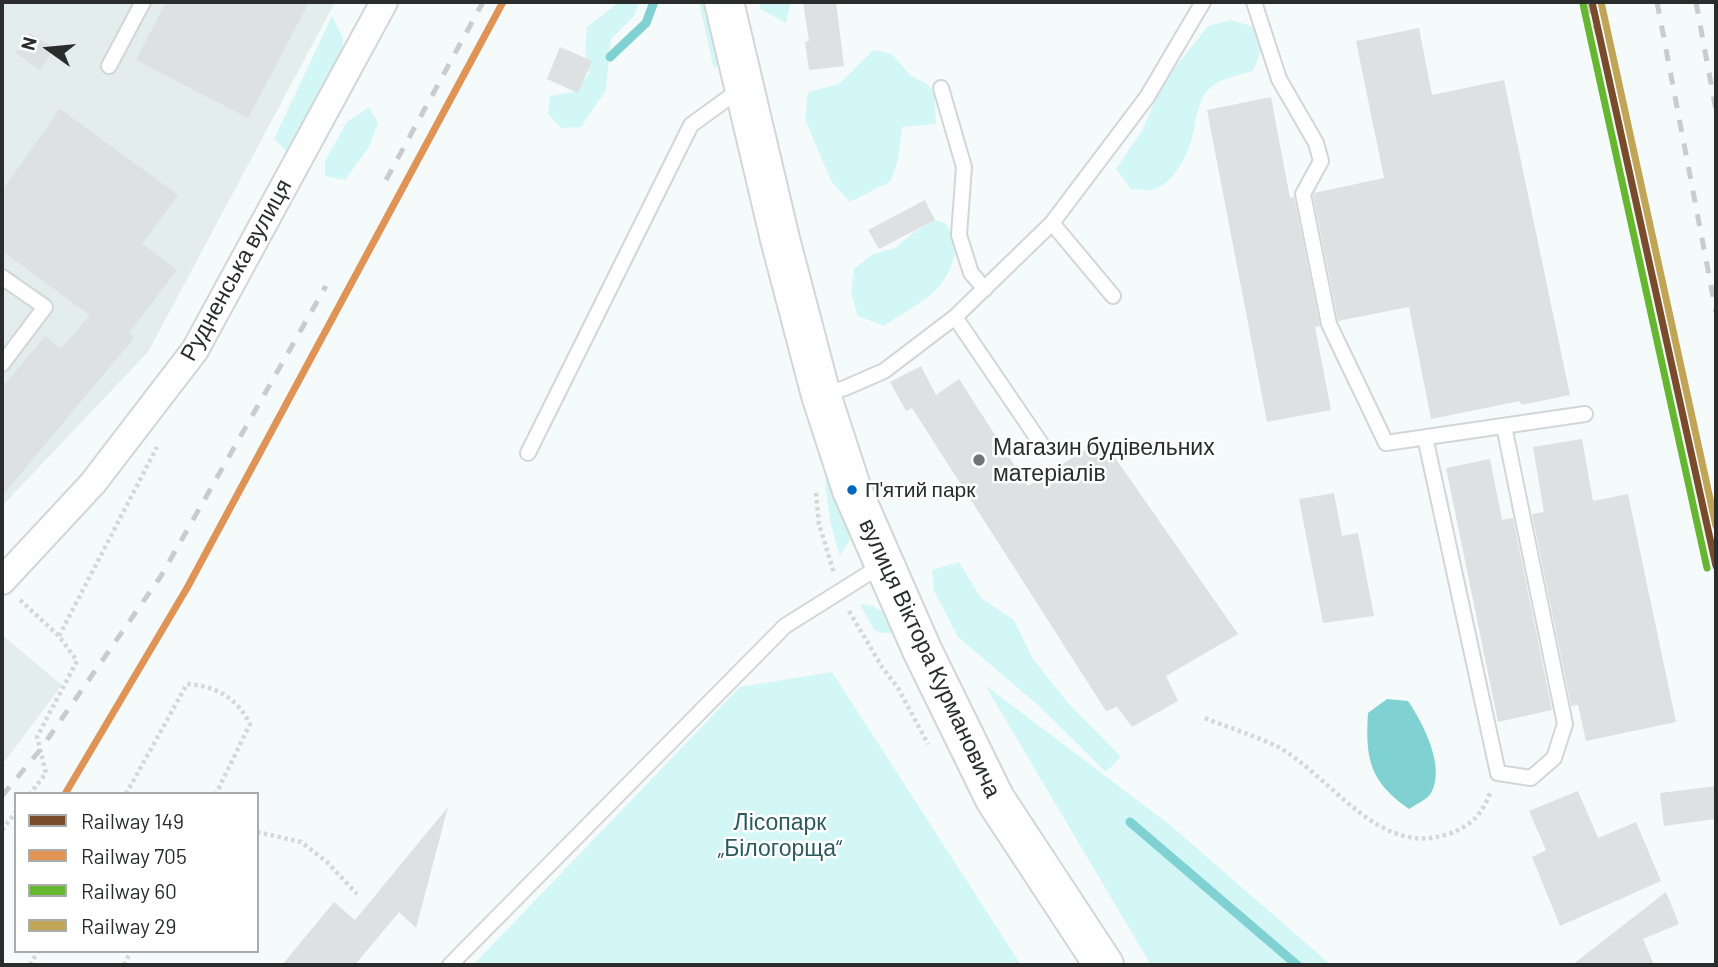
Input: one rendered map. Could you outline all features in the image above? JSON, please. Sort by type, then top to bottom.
[{"type":"street","name":"Рудненська вулиця","points":[[8,588],[195,350],[384,2]]},
{"type":"street","name":"вулиця Віктора Курмановича","points":[[724,2],[780,239],[821,396],[852,490],[922,650],[995,799],[1104,965]]},
{"type":"lane","points":[[109,66],[143,2]]},
{"type":"lane","points":[[821,396],[884,371],[955,317],[1052,223],[1147,97],[1203,2]]},
{"type":"lane","points":[[1254,2],[1279,79],[1316,143],[1321,162],[1303,194],[1329,324],[1386,443],[1585,414]]},
{"type":"lane","points":[[528,453],[691,125],[743,88]]},
{"type":"lane","points":[[941,89],[964,167],[959,235],[971,273],[985,289]]},
{"type":"lane","points":[[1052,223],[1113,296]]},
{"type":"lane","points":[[2,276],[45,307],[2,364]]},
{"type":"lane","points":[[955,317],[1044,448]]},
{"type":"lane","points":[[1425,438],[1498,774],[1531,778],[1553,758],[1564,724],[1504,426]]},
{"type":"lane","points":[[450,965],[785,626],[883,564]]},
{"type":"path","points":[[59,636],[160,443]]},
{"type":"path","points":[[8,588],[59,636],[77,660],[37,737],[46,774],[32,792]]},
{"type":"path","points":[[849,611],[882,667]]},
{"type":"path","points":[[127,792],[187,684],[204,685],[222,694],[242,707],[250,724],[217,792]]},
{"type":"path","points":[[1205,718],[1280,749],[1377,825],[1399,837],[1437,838],[1467,828],[1485,806],[1498,774]]},
{"type":"path","points":[[2,830],[14,815]]},
{"type":"path","points":[[259,832],[301,842],[327,862],[357,894]]},
{"type":"shaded area","points":[[2,2],[335,2],[148,352],[2,506]]},
{"type":"shaded area","points":[[2,635],[62,685],[2,765]]},
{"type":"green space","points":[[619,2],[639,2],[634,16],[611,39],[606,90],[581,127],[561,128],[548,114],[550,96],[573,92],[589,74],[585,51],[587,27]]},
{"type":"green space","points":[[699,2],[708,2],[720,62],[714,70]]},
{"type":"green space","points":[[760,2],[791,2],[786,23],[760,9]]},
{"type":"green space","points":[[332,16],[343,38],[343,61],[289,153],[274,139]]},
{"type":"green space","points":[[1231,20],[1254,27],[1262,49],[1253,71],[1223,80],[1205,94],[1198,109],[1185,157],[1168,181],[1152,190],[1131,189],[1116,169],[1143,129],[1161,85],[1208,26]]},
{"type":"green space","points":[[873,50],[892,54],[910,75],[927,84],[934,92],[936,124],[902,127],[898,160],[891,181],[850,202],[831,181],[805,119],[808,92],[839,84]]},
{"type":"green space","points":[[369,107],[378,123],[369,147],[345,180],[325,176],[325,161],[347,122]]},
{"type":"green space","points":[[935,220],[945,223],[958,242],[953,260],[940,285],[932,294],[884,326],[858,316],[851,294],[854,269],[873,254],[895,248],[914,232]]},
{"type":"green space","points":[[825,469],[852,528],[851,538],[840,556],[829,513]]},
{"type":"green space","points":[[959,562],[981,598],[1014,620],[1033,659],[1068,703],[1121,757],[1106,772],[1039,706],[958,637],[934,591],[932,570]]},
{"type":"green space","points":[[860,604],[883,612],[898,633],[874,630]]},
{"type":"green space","name":"Лісопарк „Білогорща“","points":[[832,672],[1021,965],[473,965],[740,687]]},
{"type":"green space","points":[[985,685],[1170,825],[1331,965],[1151,965]]},
{"type":"water","points":[[1387,699],[1408,701],[1426,733],[1434,758],[1436,771],[1431,793],[1409,809],[1378,779],[1369,756],[1368,713]]},
{"type":"building","points":[[166,2],[309,2],[248,118],[136,60]]},
{"type":"building","points":[[803,2],[836,2],[844,66],[809,70],[805,42],[809,41]]},
{"type":"building","points":[[1419,28],[1432,95],[1504,80],[1570,395],[1521,405],[1520,401],[1431,419],[1409,307],[1338,321],[1313,196],[1314,193],[1384,178],[1356,41]]},
{"type":"building","points":[[30,33],[54,49],[40,70],[16,53]]},
{"type":"building","points":[[560,47],[592,61],[578,93],[547,79]]},
{"type":"building","points":[[1271,97],[1290,198],[1294,197],[1320,326],[1315,327],[1331,410],[1267,422],[1207,110]]},
{"type":"building","points":[[60,109],[178,195],[142,244],[177,270],[129,333],[134,338],[2,496],[2,388],[45,336],[61,349],[90,315],[2,251],[2,191]]},
{"type":"building","points":[[925,200],[935,220],[879,249],[868,230]]},
{"type":"building","points":[[921,366],[936,395],[959,379],[1028,486],[1102,439],[1238,634],[1166,676],[1178,701],[1132,727],[1117,707],[1106,711],[912,408],[906,411],[890,382]]},
{"type":"building","points":[[1582,439],[1593,501],[1628,494],[1676,722],[1586,741],[1578,705],[1571,706],[1532,514],[1544,512],[1533,447]]},
{"type":"building","points":[[1490,459],[1502,520],[1513,518],[1552,710],[1498,722],[1446,468]]},
{"type":"building","points":[[1334,493],[1342,536],[1358,533],[1374,616],[1323,623],[1299,499]]},
{"type":"building","points":[[1716,786],[1716,819],[1664,826],[1660,793]]},
{"type":"building","points":[[1578,791],[1598,838],[1636,822],[1661,881],[1560,926],[1532,857],[1546,850],[1529,811]]},
{"type":"building","points":[[448,807],[416,928],[399,912],[355,965],[282,965],[334,902],[355,920]]},
{"type":"building","points":[[1666,892],[1679,924],[1643,939],[1654,965],[1572,965]]},
{"type":"waterway","points":[[610,57],[646,23],[654,2]]},
{"type":"waterway","points":[[1130,822],[1297,965]]},
{"type":"railway","points":[[386,180],[483,2]]},
{"type":"railway","points":[[1588,2],[1602,48]]},
{"type":"railway","points":[[1657,2],[1716,312]]},
{"type":"railway","points":[[1696,2],[1716,111]]},
{"type":"railway","points":[[2,796],[40,750],[161,576],[326,286]]},
{"type":"rail line","name":"705","points":[[66,792],[187,588],[503,2]]},
{"type":"rail line","name":"149","points":[[1592,2],[1716,566]]},
{"type":"rail line","name":"29","points":[[1601,2],[1716,526]]},
{"type":"rail line","name":"60","points":[[1583,4],[1707,568]]},
{"type":"place","name":"Магазин будівельних матеріалів","points":[[979,460]]},
{"type":"place","name":"П'ятий парк","points":[[852,490]]}]
